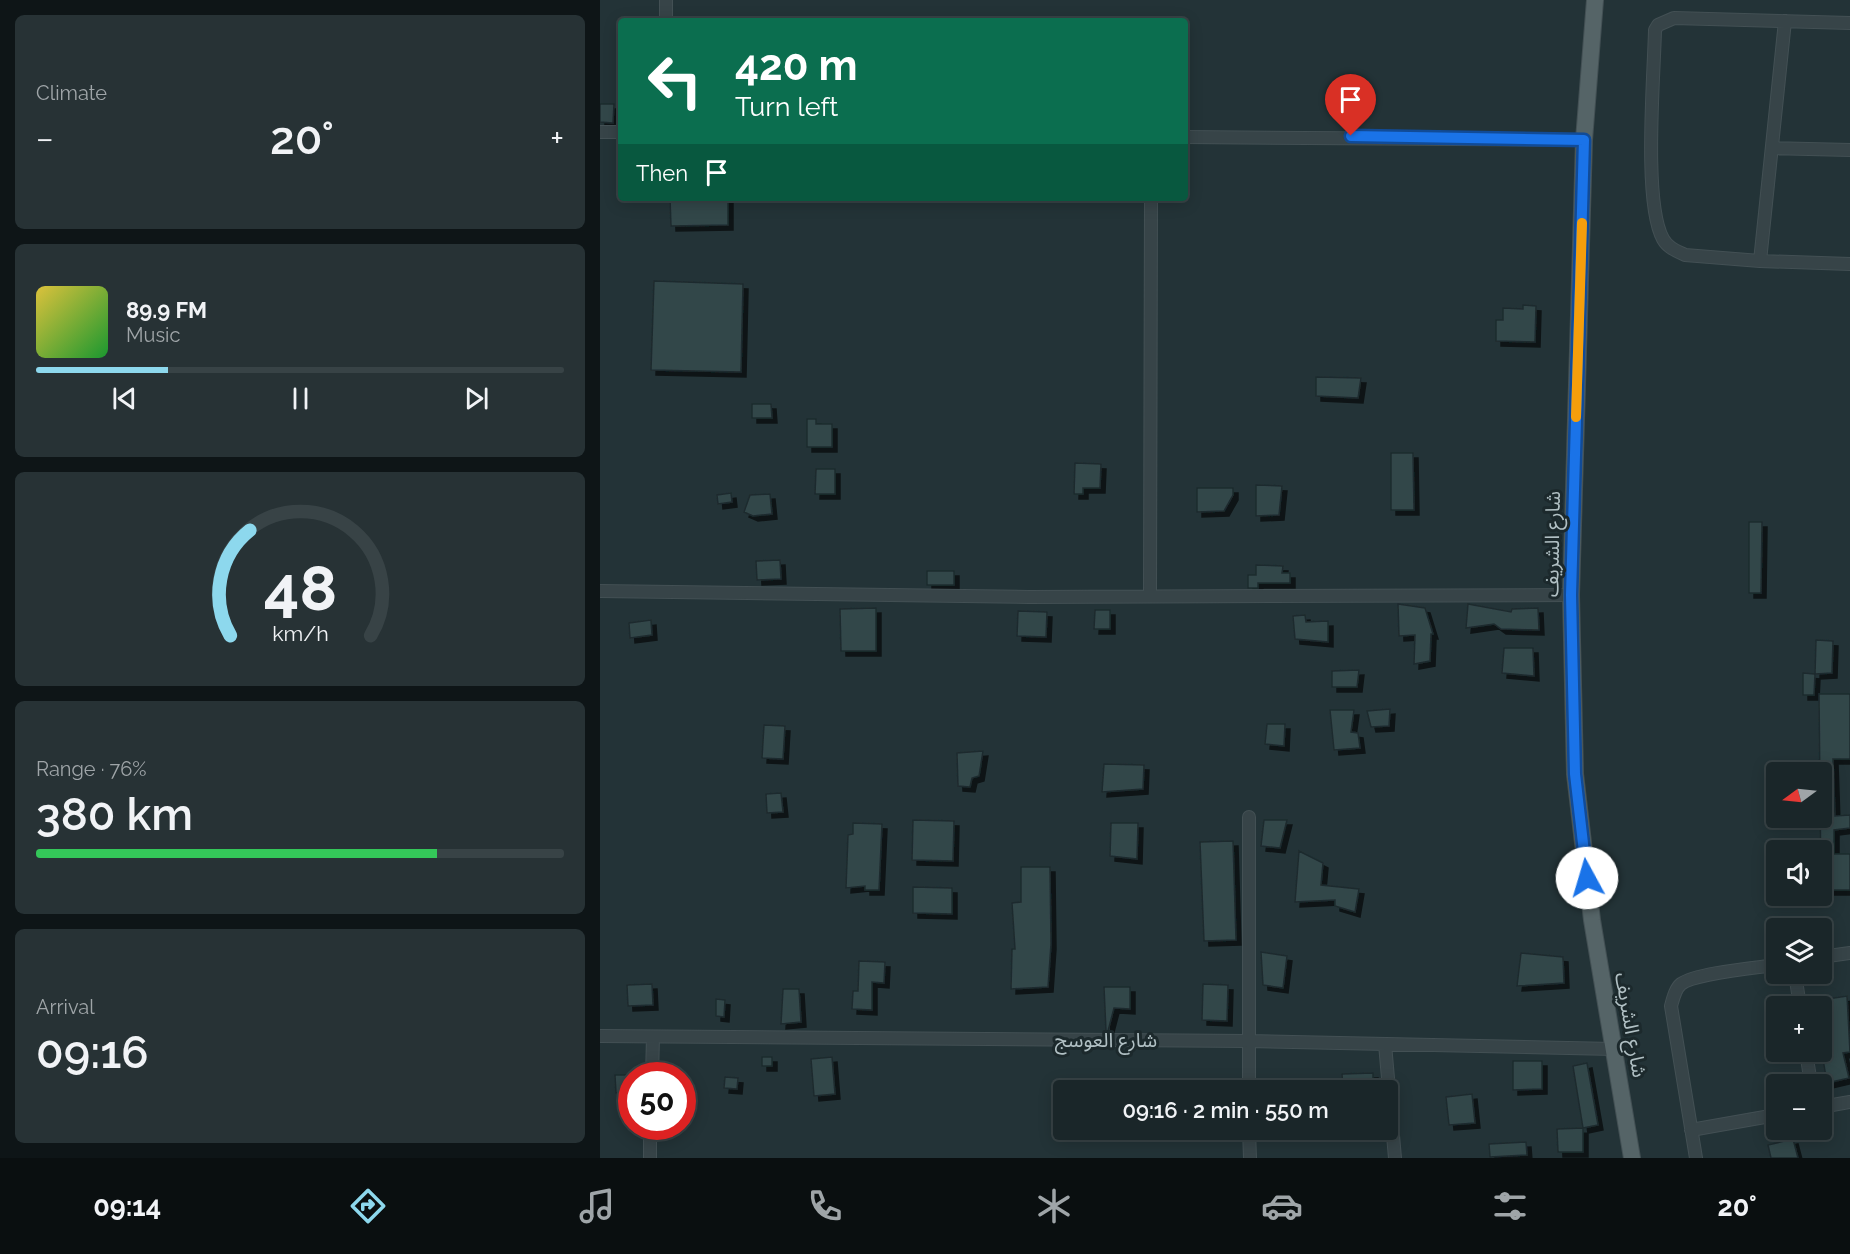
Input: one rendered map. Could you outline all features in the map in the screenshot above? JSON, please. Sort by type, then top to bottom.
[{"type":"main road","name":"شارع الشريف","points":[[1595,0],[1584,140],[1571,595],[1575,774],[1592,920],[1632,1158]]},
{"type":"street","points":[[666,0],[666,18]]},
{"type":"street","points":[[1850,23],[1674,18],[1664,20],[1655,30],[1652,171],[1659,229],[1664,242],[1674,250],[1685,255],[1760,261],[1850,264]]},
{"type":"street","points":[[1760,261],[1785,21]]},
{"type":"street","points":[[600,132],[618,132]]},
{"type":"street","points":[[1188,137],[1584,140]]},
{"type":"street","points":[[1773,148],[1850,150]]},
{"type":"street","points":[[1150,594],[1151,201]]},
{"type":"street","points":[[600,591],[1029,597],[1150,594],[1571,595]]},
{"type":"street","points":[[1249,817],[1249,1080]]},
{"type":"street","points":[[1832,955],[1850,953]]},
{"type":"street","points":[[1696,1158],[1671,1006],[1675,992],[1681,984],[1697,978],[1766,967]]},
{"type":"street","name":"شارع العوسج","points":[[600,1036],[1248,1041],[1613,1049]]},
{"type":"street","points":[[652,1062],[653,1037]]},
{"type":"street","points":[[1385,1044],[1395,1158]]},
{"type":"street","points":[[1832,1105],[1850,1102]]},
{"type":"street","points":[[1691,1130],[1766,1117]]},
{"type":"street","points":[[650,1140],[650,1158]]},
{"type":"street","points":[[1250,1140],[1250,1158]]},
{"type":"building","points":[[600,104],[614,104],[613,123],[600,122]]},
{"type":"building","points":[[670,201],[728,201],[728,225],[671,226]]},
{"type":"building","points":[[654,281],[743,284],[741,372],[651,370]]},
{"type":"building","points":[[1523,305],[1536,306],[1535,342],[1496,341],[1496,320],[1503,320],[1503,308],[1523,309]]},
{"type":"building","points":[[1316,377],[1361,378],[1358,398],[1316,396]]},
{"type":"building","points":[[752,404],[771,404],[772,418],[752,418]]},
{"type":"building","points":[[807,419],[816,419],[816,424],[832,424],[832,447],[807,447]]},
{"type":"building","points":[[1391,453],[1413,453],[1414,510],[1391,510]]},
{"type":"building","points":[[1075,463],[1101,464],[1100,488],[1083,488],[1083,494],[1074,494]]},
{"type":"building","points":[[816,469],[835,469],[835,494],[815,494]]},
{"type":"building","points":[[1256,485],[1282,486],[1279,515],[1256,516]]},
{"type":"building","points":[[1197,488],[1233,488],[1233,495],[1224,511],[1197,512]]},
{"type":"building","points":[[731,493],[732,502],[718,504],[717,495]]},
{"type":"building","points":[[770,494],[772,514],[753,516],[744,512],[750,495]]},
{"type":"building","points":[[1749,522],[1762,522],[1761,593],[1749,593]]},
{"type":"building","points":[[780,560],[781,579],[757,580],[756,561]]},
{"type":"building","points":[[1256,565],[1283,566],[1282,573],[1290,573],[1290,583],[1258,583],[1258,588],[1248,588],[1248,575],[1256,575]]},
{"type":"building","points":[[927,571],[954,571],[954,585],[927,585]]},
{"type":"building","points":[[1398,604],[1425,608],[1433,634],[1431,634],[1430,661],[1414,664],[1415,635],[1399,636]]},
{"type":"building","points":[[1468,604],[1511,612],[1512,609],[1538,608],[1539,630],[1501,629],[1494,624],[1466,628]]},
{"type":"building","points":[[876,608],[876,651],[841,651],[840,609]]},
{"type":"building","points":[[1095,610],[1110,610],[1110,629],[1094,629]]},
{"type":"building","points":[[1018,611],[1047,612],[1046,637],[1017,636]]},
{"type":"building","points":[[1305,615],[1306,622],[1328,621],[1328,642],[1295,639],[1293,616]]},
{"type":"building","points":[[651,620],[652,635],[630,638],[629,623]]},
{"type":"building","points":[[1816,640],[1833,641],[1832,673],[1815,674]]},
{"type":"building","points":[[1504,648],[1533,648],[1534,676],[1502,673]]},
{"type":"building","points":[[1359,670],[1357,687],[1332,687],[1332,671]]},
{"type":"building","points":[[1803,673],[1815,674],[1814,695],[1803,695]]},
{"type":"building","points":[[1819,694],[1850,694],[1850,759],[1833,759],[1835,816],[1850,815],[1850,828],[1834,830],[1834,854],[1850,854],[1850,890],[1832,890],[1832,840],[1820,840],[1820,828],[1832,828],[1832,762],[1820,762]]},
{"type":"building","points":[[1390,709],[1389,726],[1371,727],[1367,711]]},
{"type":"building","points":[[1330,710],[1354,710],[1351,732],[1358,733],[1360,748],[1334,750]]},
{"type":"building","points":[[1267,724],[1285,724],[1284,746],[1265,744]]},
{"type":"building","points":[[764,725],[785,726],[783,759],[762,758]]},
{"type":"building","points":[[983,751],[979,776],[972,778],[970,787],[958,786],[957,753]]},
{"type":"building","points":[[1104,764],[1144,765],[1143,789],[1102,792]]},
{"type":"building","points":[[781,793],[783,812],[767,813],[766,794]]},
{"type":"building","points":[[913,820],[954,821],[953,861],[912,860]]},
{"type":"building","points":[[1264,820],[1287,820],[1280,848],[1261,846]]},
{"type":"building","points":[[853,823],[882,824],[879,890],[865,890],[865,886],[846,888],[848,835],[853,834]]},
{"type":"building","points":[[1111,823],[1138,823],[1137,859],[1110,856]]},
{"type":"building","points":[[1233,841],[1236,940],[1204,941],[1200,842]]},
{"type":"building","points":[[1299,851],[1323,863],[1321,885],[1359,889],[1355,912],[1335,906],[1335,900],[1295,902]]},
{"type":"building","points":[[1021,867],[1050,867],[1051,944],[1048,987],[1011,989],[1012,949],[1015,949],[1012,903],[1021,902]]},
{"type":"building","points":[[913,887],[952,888],[952,914],[913,913]]},
{"type":"building","points":[[1261,952],[1287,956],[1283,988],[1263,985]]},
{"type":"building","points":[[1521,953],[1563,957],[1564,983],[1517,986]]},
{"type":"building","points":[[859,961],[885,962],[884,983],[872,982],[872,1010],[852,1009],[853,991],[858,991]]},
{"type":"building","points":[[652,984],[653,1005],[628,1006],[627,985]]},
{"type":"building","points":[[1203,984],[1228,985],[1227,1021],[1202,1020]]},
{"type":"building","points":[[1104,987],[1130,987],[1130,1009],[1114,1008],[1108,1031],[1106,1031]]},
{"type":"building","points":[[783,989],[799,989],[801,1022],[781,1024]]},
{"type":"building","points":[[1847,996],[1850,1052],[1843,1053],[1849,1078],[1832,1082],[1832,1074],[1826,1074],[1824,1062],[1832,1062],[1832,998]]},
{"type":"building","points":[[716,999],[725,1000],[724,1017],[716,1016]]},
{"type":"building","points":[[762,1057],[772,1057],[772,1066],[762,1066]]},
{"type":"building","points":[[832,1057],[835,1094],[814,1096],[811,1059]]},
{"type":"building","points":[[1513,1061],[1542,1061],[1542,1089],[1513,1090]]},
{"type":"building","points":[[1587,1063],[1598,1125],[1583,1128],[1573,1066]]},
{"type":"building","points":[[1373,1073],[1373,1080],[1342,1080],[1342,1074]]},
{"type":"building","points":[[615,1075],[618,1075],[618,1093],[616,1093]]},
{"type":"building","points":[[725,1077],[738,1078],[737,1089],[724,1088]]},
{"type":"building","points":[[1472,1094],[1475,1123],[1449,1125],[1446,1097]]},
{"type":"building","points":[[1583,1128],[1583,1152],[1558,1152],[1557,1129]]},
{"type":"building","points":[[1793,1140],[1798,1158],[1771,1158],[1768,1145]]},
{"type":"building","points":[[1526,1142],[1527,1155],[1490,1157],[1489,1144]]},
{"type":"slow traffic","points":[[1576,417],[1582,223]]},
{"type":"route","points":[[1351,136],[1584,140],[1571,595],[1575,774],[1587,878]]}]
